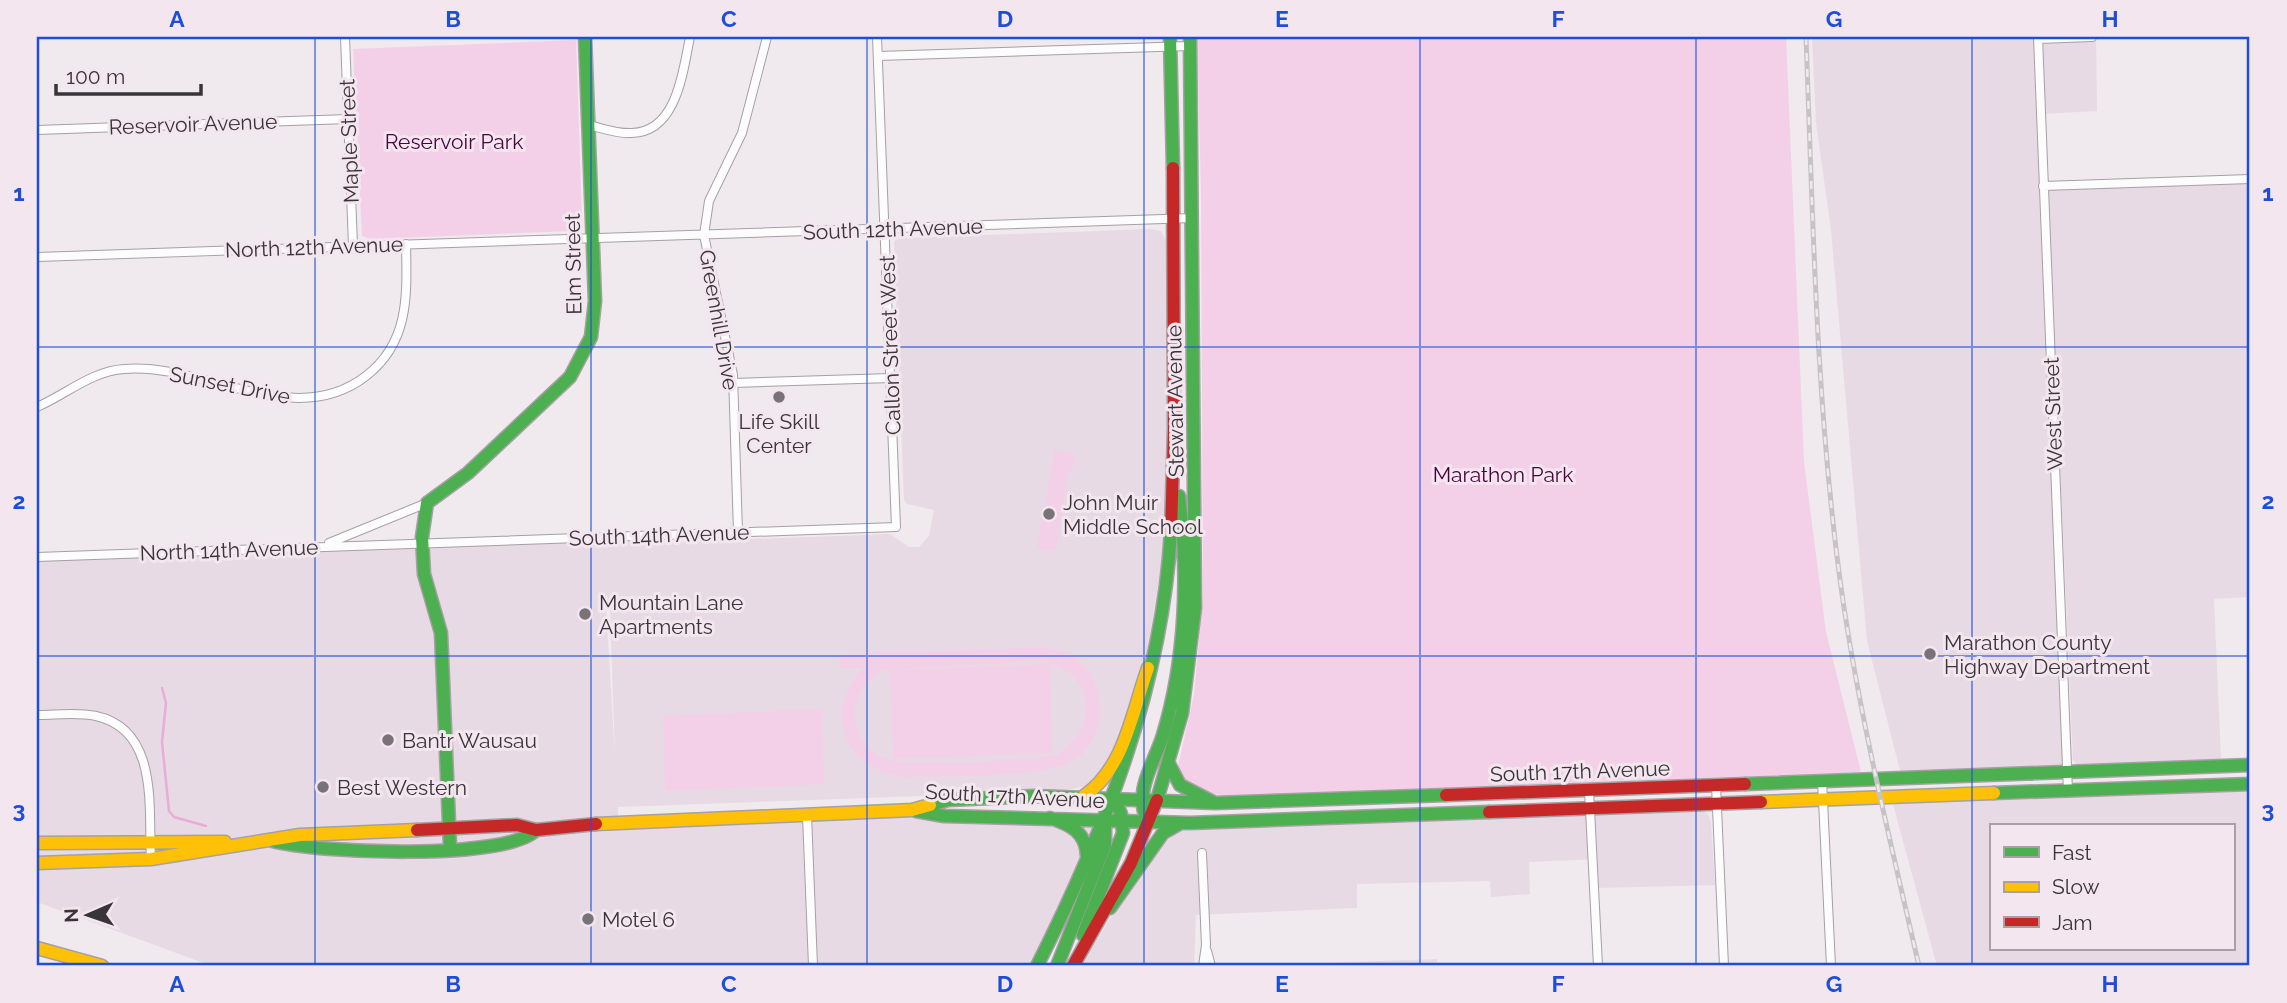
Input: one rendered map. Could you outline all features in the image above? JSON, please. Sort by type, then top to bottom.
[{"type":"main road","name":"Elm Street","points":[[427,503],[468,473],[554,396],[582,359],[593,325],[585,37]]},
{"type":"main road","name":"Stewart Avenue","points":[[1149,800],[1168,763],[1185,702],[1196,614],[1190,41]]},
{"type":"main road","name":"Stewart Avenue","points":[[1105,820],[1135,735],[1156,648],[1168,563],[1174,469],[1174,219],[1170,42]]},
{"type":"main road","points":[[1075,962],[1136,852],[1148,821],[1149,800],[1177,664],[1183,531],[1174,469]]},
{"type":"main road","points":[[427,503],[421,542],[424,574],[438,614],[441,632],[450,847]]},
{"type":"main road","points":[[1080,797],[1100,786],[1111,768],[1156,648]]},
{"type":"main road","points":[[1168,763],[1172,777],[1181,788],[1215,803]]},
{"type":"main road","name":"South 17th Avenue","points":[[273,841],[300,835],[521,825],[536,830],[602,823],[912,810],[948,800],[1034,796],[1215,803],[1822,780],[2067,774],[2250,765]]},
{"type":"main road","name":"South 17th Avenue","points":[[912,810],[944,817],[1190,822],[2250,784]]},
{"type":"main road","points":[[1075,962],[1091,910],[1122,836],[1123,821],[1114,798]]},
{"type":"main road","points":[[1050,818],[1080,831],[1086,843],[1086,863]]},
{"type":"main road","points":[[1037,966],[1105,820]]},
{"type":"main road","points":[[1057,966],[1106,842],[1105,820]]},
{"type":"main road","points":[[1094,927],[1138,872],[1163,833],[1174,826],[1190,822]]},
{"type":"main road","name":"South 17th Avenue","points":[[273,841],[289,847],[327,851],[450,847],[520,841],[536,830]]},
{"type":"main road","points":[[37,843],[197,840],[239,843]]},
{"type":"main road","points":[[37,863],[151,859],[239,843],[273,841]]},
{"type":"main road","points":[[1026,966],[1054,932]]},
{"type":"main road","points":[[41,947],[102,966]]},
{"type":"street","name":"Maple Street","points":[[345,37],[353,246]]},
{"type":"street","points":[[588,125],[633,133],[657,125],[668,111],[676,93],[690,37]]},
{"type":"street","name":"Greenhill Drive","points":[[738,532],[733,383],[704,235],[709,201],[742,133],[767,37]]},
{"type":"street","name":"Callon Street West","points":[[877,37],[896,527]]},
{"type":"street","points":[[2038,38],[2092,37]]},
{"type":"street","name":"West Street","points":[[2038,38],[2068,792]]},
{"type":"street","points":[[878,56],[1190,41]]},
{"type":"street","name":"Reservoir Avenue","points":[[37,130],[349,119]]},
{"type":"street","points":[[2043,186],[2250,178]]},
{"type":"street","name":"South 12th Avenue","points":[[592,239],[1193,218]]},
{"type":"street","name":"North 12th Avenue","points":[[37,257],[592,239]]},
{"type":"street","name":"Sunset Drive","points":[[37,407],[93,377],[121,369],[160,371],[296,398],[341,391],[370,373],[383,360],[396,339],[407,303],[406,244]]},
{"type":"street","points":[[733,383],[891,378]]},
{"type":"street","name":"Elm Street","points":[[322,546],[427,503]]},
{"type":"street","name":"South 14th Avenue","points":[[421,542],[896,527]]},
{"type":"street","name":"North 14th Avenue","points":[[37,557],[421,542]]},
{"type":"street","points":[[37,715],[94,715],[112,722],[131,737],[146,769],[151,859]]},
{"type":"street","points":[[1822,780],[1831,966]]},
{"type":"street","points":[[1716,785],[1724,966]]},
{"type":"street","points":[[1589,790],[1598,966]]},
{"type":"street","points":[[807,815],[813,966]]},
{"type":"street","points":[[1202,853],[1206,944],[1203,966]]},
{"type":"street","points":[[1206,944],[1211,966]]},
{"type":"shaded area","points":[[1812,37],[2096,37],[2097,111],[2041,114],[2044,185],[2250,179],[2250,597],[2214,599],[2221,759],[2086,766],[2077,765],[2073,760],[2059,443],[2054,444],[2067,774],[1902,778],[1867,641],[1831,230],[1816,123]]},
{"type":"shaded area","points":[[1151,229],[1161,231],[1166,240],[1167,466],[1164,545],[1148,649],[1118,745],[1101,774],[1086,786],[1062,791],[618,807],[618,821],[912,810],[1105,820],[1037,966],[212,966],[37,902],[37,557],[648,535],[672,542],[890,534],[909,547],[919,547],[929,536],[934,510],[907,504],[904,500],[894,241],[902,238]],"holes":[[[606,607],[610,607],[615,757]]]},
{"type":"shaded area","points":[[2250,784],[2250,966],[1937,966],[1891,797]]},
{"type":"shaded area","points":[[1703,811],[1708,814],[1711,824],[1715,885],[1598,888],[1597,859],[1529,862],[1530,894],[1491,897],[1490,881],[1357,884],[1357,908],[1196,915],[1194,966],[1081,966],[1125,894],[1165,836],[1176,831]]},
{"type":"shaded area","points":[[1437,959],[1437,966],[1244,966]]},
{"type":"green space","name":"Marathon Park","points":[[1197,37],[1786,37],[1804,462],[1826,632],[1861,772],[1226,796],[1199,792],[1184,783],[1178,767],[1194,695],[1203,596],[1201,191]]},
{"type":"green space","name":"Reservoir Park","points":[[576,40],[582,219],[579,228],[571,231],[371,239],[362,236],[353,49]]},
{"type":"green space","points":[[1055,450],[1075,454],[1072,472],[1068,472],[1056,551],[1037,548]]},
{"type":"green space","points":[[1023,648],[1059,651],[1083,664],[1092,677],[1098,692],[1098,724],[1093,739],[1084,752],[1071,762],[1056,767],[1014,774],[902,777],[882,771],[866,762],[853,750],[845,736],[842,720],[844,703],[851,685],[863,668],[840,668],[839,655]],"holes":[[[1038,661],[1057,666],[1071,674],[1080,686],[1086,715],[1081,729],[1071,743],[1057,755],[970,762],[898,761],[874,753],[861,738],[856,725],[858,697],[871,679],[882,670]]]},
{"type":"green space","points":[[1050,664],[1052,753],[893,759],[890,670]]},
{"type":"green space","points":[[822,709],[824,784],[665,791],[663,716]]},
{"type":"waterway","points":[[162,688],[166,703],[162,742],[169,811],[174,817],[206,826]]},
{"type":"railway","points":[[1806,37],[1821,381],[1841,587],[1876,777],[1919,966]]},
{"type":"traffic: fast","points":[[450,847],[441,633],[424,574],[422,537],[427,503],[468,473],[570,377],[591,337],[595,301],[585,37]]},
{"type":"traffic: fast","points":[[1170,37],[1173,168]]},
{"type":"traffic: fast","points":[[1157,800],[1182,713],[1195,608],[1190,37]]},
{"type":"traffic: fast","points":[[1148,821],[1142,800],[1146,778],[1171,706],[1181,647],[1184,556],[1179,496]]},
{"type":"traffic: fast","points":[[1037,966],[1086,862],[1107,809],[1143,701],[1156,645],[1171,531]]},
{"type":"traffic: fast","points":[[1169,764],[1180,785],[1215,803]]},
{"type":"traffic: fast","points":[[1745,784],[2250,765]]},
{"type":"traffic: fast","points":[[1994,793],[2250,784]]},
{"type":"traffic: fast","points":[[930,805],[948,800],[1034,796],[1215,803],[1446,795]]},
{"type":"traffic: fast","points":[[1083,935],[1123,833],[1121,814],[1114,798]]},
{"type":"traffic: fast","points":[[916,811],[944,816],[1190,823],[1489,812]]},
{"type":"traffic: fast","points":[[1050,818],[1080,835],[1087,856]]},
{"type":"traffic: fast","points":[[1057,966],[1105,845],[1105,820]]},
{"type":"traffic: fast","points":[[1110,908],[1163,833],[1179,824]]},
{"type":"traffic: fast","points":[[273,841],[328,849],[409,852],[488,846],[518,840],[536,830]]},
{"type":"traffic: slow","points":[[1084,796],[1098,784],[1118,755],[1148,668]]},
{"type":"traffic: slow","points":[[1761,802],[1994,793]]},
{"type":"traffic: slow","points":[[596,824],[912,810],[930,805]]},
{"type":"traffic: slow","points":[[37,863],[151,859],[300,835],[417,830]]},
{"type":"traffic: slow","points":[[37,843],[225,842]]},
{"type":"traffic: slow","points":[[37,948],[102,966]]},
{"type":"traffic: jam","points":[[1171,531],[1174,429],[1173,168]]},
{"type":"traffic: jam","points":[[1446,795],[1745,784]]},
{"type":"traffic: jam","points":[[1073,966],[1131,863],[1157,800]]},
{"type":"traffic: jam","points":[[1489,812],[1761,802]]},
{"type":"traffic: jam","points":[[417,830],[517,825],[536,830],[596,824]]},
{"type":"place","name":"Life Skill Center","points":[[779,397]]},
{"type":"place","name":"John Muir Middle School","points":[[1049,514]]},
{"type":"place","name":"Mountain Lane Apartments","points":[[585,614]]},
{"type":"place","name":"Marathon County Highway Department","points":[[1930,654]]},
{"type":"place","name":"Bantr Wausau","points":[[388,740]]},
{"type":"place","name":"Best Western","points":[[323,787]]},
{"type":"place","name":"Motel 6","points":[[588,919]]}]
